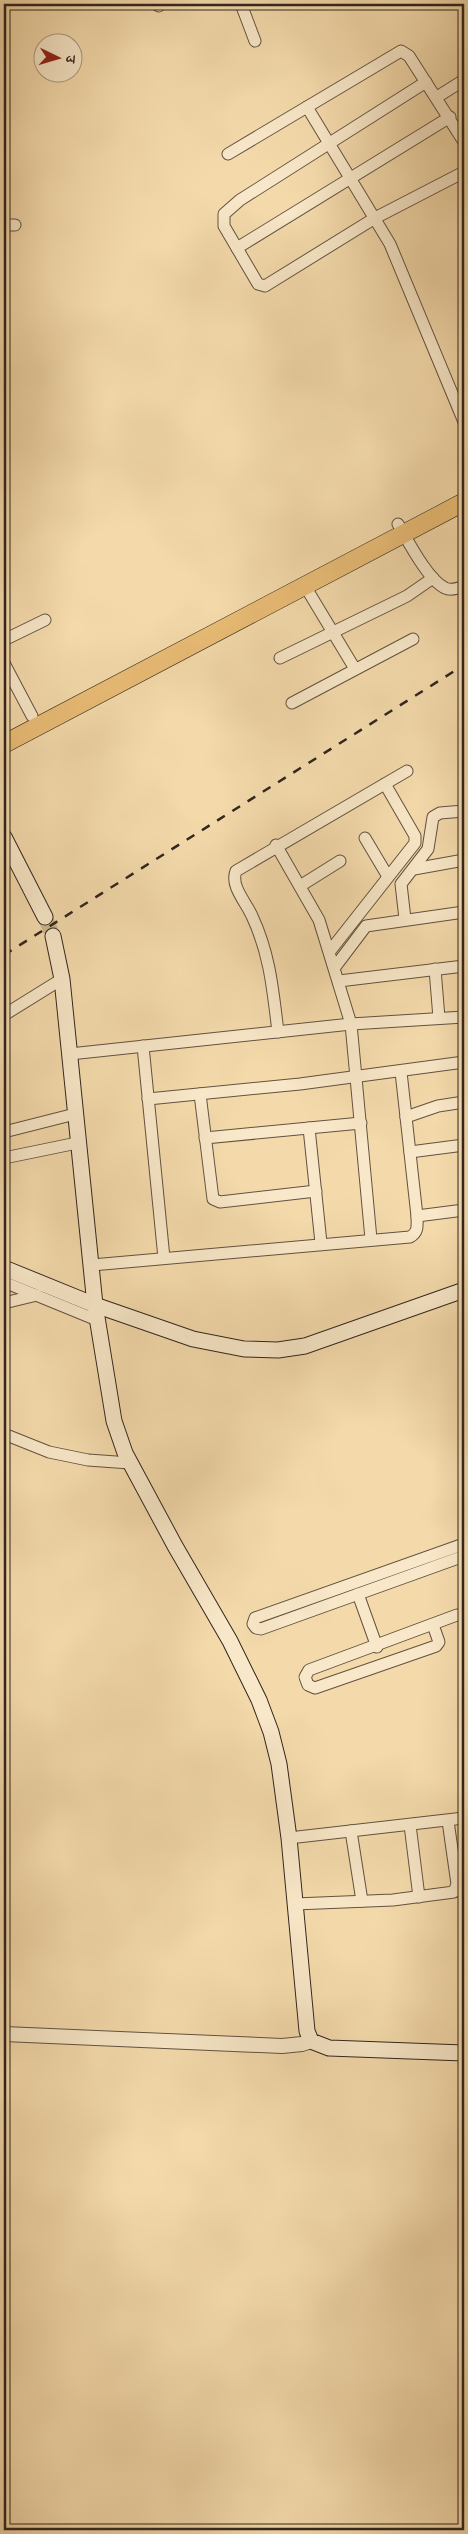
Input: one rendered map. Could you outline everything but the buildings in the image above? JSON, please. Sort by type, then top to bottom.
[{"type":"highway","points":[[4,744],[305,586],[464,490]]},
{"type":"highway","points":[[4,732],[401,529],[464,502]]},
{"type":"main road","points":[[4,837],[45,917]]},
{"type":"main road","points":[[53,936],[62,979],[77,1142],[96,1312],[114,1421],[130,1463],[230,1641],[259,1700],[279,1764],[289,1838],[304,2016],[312,2041],[329,2048],[464,2053]]},
{"type":"main road","points":[[4,1268],[80,1298],[96,1312],[219,1346],[278,1350],[328,1340],[464,1290]]},
{"type":"street","points":[[241,4],[254,41]]},
{"type":"street","points":[[228,154],[402,51],[406,53],[463,137]]},
{"type":"street","points":[[436,97],[464,80]]},
{"type":"street","points":[[426,82],[227,210],[223,218],[224,226],[258,284],[266,286],[375,218],[464,172]]},
{"type":"street","points":[[307,107],[390,244],[464,422]]},
{"type":"street","points":[[237,248],[450,117]]},
{"type":"street","points":[[401,529],[433,578],[445,588],[452,590],[464,586]]},
{"type":"street","points":[[280,658],[333,634],[407,596],[433,578]]},
{"type":"street","points":[[305,586],[354,669]]},
{"type":"street","points":[[4,640],[45,620]]},
{"type":"street","points":[[292,702],[413,639]]},
{"type":"street","points":[[4,663],[32,716]]},
{"type":"street","points":[[278,1032],[268,954],[252,914],[234,879],[236,870],[407,771]]},
{"type":"street","points":[[330,951],[387,875],[415,843],[416,838],[386,784]]},
{"type":"street","points":[[405,919],[400,884],[414,869],[430,845],[433,817],[440,813],[464,811]]},
{"type":"street","points":[[365,838],[387,875]]},
{"type":"street","points":[[276,846],[319,920],[351,1024],[371,1239]]},
{"type":"street","points":[[414,869],[464,860]]},
{"type":"street","points":[[300,886],[340,861]]},
{"type":"street","points":[[335,967],[366,926],[464,912]]},
{"type":"street","points":[[339,980],[464,966]]},
{"type":"street","points":[[435,969],[439,1018]]},
{"type":"street","points":[[4,1015],[62,979]]},
{"type":"street","points":[[70,1054],[351,1024],[464,1016]]},
{"type":"street","points":[[143,1046],[164,1258]]},
{"type":"street","points":[[148,1098],[401,1072],[464,1062]]},
{"type":"street","points":[[92,1265],[321,1243],[410,1237],[416,1232],[417,1216],[401,1072]]},
{"type":"street","points":[[200,1094],[212,1196],[216,1201],[316,1191]]},
{"type":"street","points":[[406,1117],[438,1106],[464,1102]]},
{"type":"street","points":[[4,1132],[75,1114]]},
{"type":"street","points":[[205,1138],[361,1122]]},
{"type":"street","points":[[309,1128],[321,1243]]},
{"type":"street","points":[[4,1158],[77,1142]]},
{"type":"street","points":[[410,1152],[464,1145]]},
{"type":"street","points":[[417,1216],[464,1210]]},
{"type":"street","points":[[4,1282],[37,1295],[96,1312]]},
{"type":"street","points":[[4,1304],[37,1295]]},
{"type":"street","points":[[4,1434],[49,1452],[88,1460],[130,1463]]},
{"type":"street","points":[[464,1544],[255,1618],[253,1624],[256,1628],[261,1629],[464,1556]]},
{"type":"street","points":[[358,1594],[377,1646]]},
{"type":"street","points":[[433,1625],[439,1642],[436,1646],[315,1688],[308,1685],[305,1677],[309,1670],[457,1615]]},
{"type":"street","points":[[289,1838],[464,1818]]},
{"type":"street","points":[[295,1904],[362,1902],[454,1892],[457,1888],[448,1821]]},
{"type":"street","points":[[410,1825],[419,1897]]},
{"type":"street","points":[[351,1832],[362,1902]]},
{"type":"street","points":[[4,2034],[282,2046],[312,2041]]},
{"type":"tunnel","points":[[45,917],[53,936]]},
{"type":"railway","points":[[4,955],[464,665]]}]
